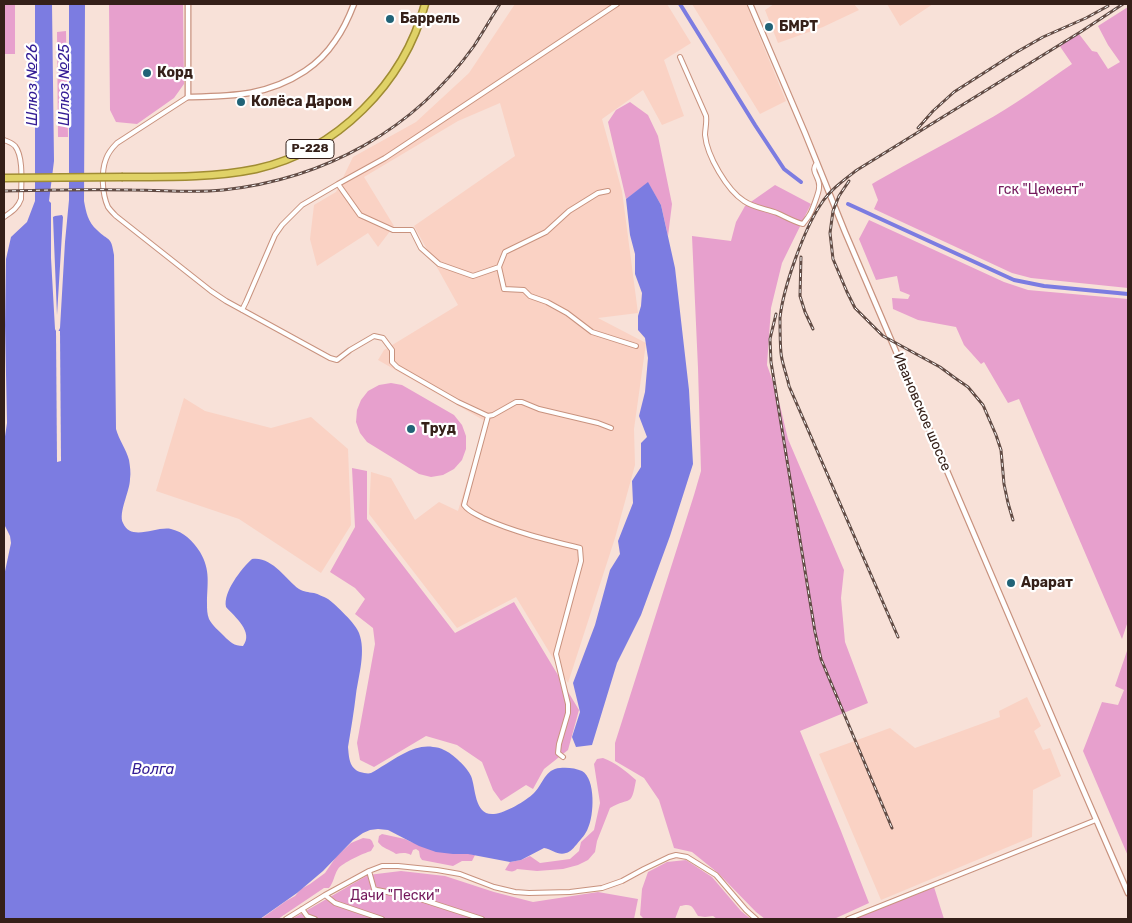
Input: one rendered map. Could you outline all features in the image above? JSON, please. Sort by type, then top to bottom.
[{"type":"highway","name":"Р-228","points":[[4,178],[213,176],[276,164],[307,150],[339,129],[356,116],[379,93],[408,51],[420,23],[425,4]]},
{"type":"street","points":[[188,4],[188,97]]},
{"type":"street","points":[[354,4],[346,24],[335,42],[320,59],[297,76],[258,92],[224,96],[188,97],[117,143],[110,151],[104,165],[104,188],[109,208],[116,216],[211,291],[330,358],[337,360],[374,336],[383,338],[392,350],[392,362],[397,367],[458,402],[488,416],[516,402],[522,402],[611,428]]},
{"type":"street","points":[[242,310],[275,235],[282,225],[302,206],[385,158],[617,4]]},
{"type":"street","name":"Ивановское шоссе","points":[[750,4],[1128,893]]},
{"type":"street","points":[[680,57],[706,116],[705,134],[710,155],[729,188],[745,202],[803,224],[810,214],[819,190],[819,180],[813,170],[817,163]]},
{"type":"street","points":[[4,140],[14,146],[18,152],[21,165],[21,199],[16,208],[4,217]]},
{"type":"street","points":[[338,184],[360,215],[393,230],[412,230],[421,248],[439,264],[473,276],[499,267]]},
{"type":"street","points":[[608,191],[598,193],[569,211],[546,232],[505,252],[499,267],[504,288],[524,290],[530,296],[567,312],[592,332],[636,346]]},
{"type":"street","points":[[488,416],[464,505],[468,510],[498,525],[528,535],[580,548],[581,561],[556,654],[568,704],[568,713],[558,753],[563,757]]},
{"type":"street","points":[[848,919],[1096,820]]},
{"type":"street","points":[[286,919],[325,895],[382,866],[437,870],[460,874],[491,886],[516,892],[570,892],[602,888],[622,881],[669,857],[682,855],[694,860],[716,875],[756,919]]},
{"type":"street","points":[[369,871],[374,889],[417,898],[482,919]]},
{"type":"street","points":[[325,895],[335,903],[382,919]]},
{"type":"street","points":[[302,909],[308,916],[315,919]]},
{"type":"shaded area","points":[[515,4],[667,4],[691,43],[664,60],[684,116],[662,125],[643,90],[602,119],[622,191],[638,313],[598,318],[646,343],[634,429],[635,465],[615,538],[568,683],[516,597],[457,628],[369,514],[371,472],[391,478],[415,520],[439,502],[458,511],[485,421],[378,360],[384,350],[458,305],[414,226],[515,156],[500,103],[458,121],[364,177],[394,226],[378,247],[368,233],[317,266],[310,239],[314,205],[336,192],[353,157],[416,122],[469,73]]},
{"type":"shaded area","points":[[692,4],[746,4],[786,101],[760,114]]},
{"type":"shaded area","points":[[774,4],[854,4],[859,10],[823,27],[778,43],[765,10]]},
{"type":"shaded area","points":[[887,4],[933,4],[900,26]]},
{"type":"shaded area","points":[[184,398],[205,411],[271,428],[311,417],[348,449],[351,525],[321,573],[239,519],[156,491]]},
{"type":"shaded area","points":[[1027,697],[1041,726],[1034,731],[1043,750],[1050,748],[1061,776],[1033,790],[1032,837],[881,900],[819,754],[890,728],[915,748],[1000,717],[999,711]]},
{"type":"green space","points":[[4,4],[15,4],[15,54],[4,54]]},
{"type":"green space","name":"Корд","points":[[109,4],[183,4],[184,84],[174,98],[137,124],[116,122],[110,110]]},
{"type":"green space","name":"гск \"Цемент\"","points":[[1128,7],[1128,288],[1031,278],[1012,273],[874,209],[878,200],[872,184],[994,116],[1072,64],[1059,45],[1079,34],[1092,51],[1097,52],[1108,69],[1120,62],[1098,26]]},
{"type":"green space","points":[[66,31],[68,137],[58,137],[57,32]]},
{"type":"green space","points":[[630,102],[648,115],[658,136],[672,204],[668,236],[661,205],[648,183],[626,199],[608,122],[616,110]]},
{"type":"green space","points":[[775,185],[811,204],[782,263],[771,308],[767,365],[777,393],[788,439],[844,570],[841,598],[845,642],[868,703],[800,731],[869,903],[834,919],[765,919],[718,873],[692,852],[674,848],[659,800],[644,778],[615,761],[615,743],[701,471],[692,236],[731,241],[736,222],[745,206]]},
{"type":"green space","points":[[869,220],[1004,282],[1028,290],[1128,299],[1128,621],[1122,639],[1019,399],[1008,403],[984,362],[981,364],[964,345],[956,327],[918,320],[893,309],[892,298],[908,299],[910,295],[900,291],[897,276],[876,280],[859,239]]},
{"type":"green space","name":"Труд","points":[[391,383],[402,385],[454,415],[462,425],[466,436],[466,449],[462,460],[454,469],[443,475],[431,477],[419,474],[367,442],[360,433],[356,422],[357,410],[361,400],[368,391],[379,385]]},
{"type":"green space","points":[[352,468],[367,471],[367,519],[455,633],[514,602],[579,710],[568,750],[544,769],[533,789],[526,785],[501,801],[493,790],[482,762],[457,745],[426,736],[374,767],[360,760],[357,743],[375,644],[373,628],[355,614],[365,599],[355,588],[330,572],[355,527]]},
{"type":"green space","points":[[1128,648],[1128,856],[1083,751],[1102,702],[1118,705],[1124,690],[1115,686]]},
{"type":"green space","points":[[603,758],[621,768],[636,780],[631,798],[610,808],[597,841],[595,852],[588,860],[563,869],[537,871],[505,870],[510,862],[530,856],[540,863],[570,859],[579,851],[581,842],[594,830],[600,803],[594,764],[597,759]]},
{"type":"green space","points":[[382,834],[475,855],[472,861],[462,861],[453,866],[422,860],[419,851],[416,849],[413,850],[411,855],[405,853],[396,854],[384,848],[378,842],[379,836]]},
{"type":"green space","points":[[363,838],[372,841],[374,846],[371,851],[353,858],[340,867],[329,888],[324,888],[278,919],[261,919],[325,873],[336,857],[351,843]]},
{"type":"green space","points":[[686,860],[712,877],[741,911],[751,919],[717,919],[713,916],[698,916],[693,908],[687,905],[680,906],[675,919],[644,919],[640,915],[642,889],[648,872],[667,862]]},
{"type":"green space","name":"Дачи \"Пески\"","points":[[401,871],[445,876],[533,902],[598,892],[638,899],[634,919],[292,919],[368,875]]},
{"type":"green space","points":[[934,887],[944,919],[854,919],[861,916]]},
{"type":"water","name":"Волга","points":[[35,4],[52,4],[54,161],[49,201],[51,203],[51,258],[55,329],[58,332],[60,328],[69,200],[69,4],[85,4],[84,201],[89,220],[110,241],[114,255],[116,429],[128,456],[130,472],[122,514],[123,523],[132,532],[171,529],[180,532],[191,541],[200,552],[206,565],[209,619],[228,640],[235,644],[243,646],[246,641],[246,635],[242,625],[226,607],[227,595],[234,581],[252,559],[266,561],[278,569],[299,589],[316,593],[328,599],[345,615],[357,629],[362,647],[348,747],[350,762],[356,770],[371,773],[412,750],[426,747],[440,748],[451,754],[467,769],[471,776],[479,806],[483,811],[494,814],[526,800],[534,793],[548,774],[555,769],[568,768],[582,771],[587,775],[592,789],[592,815],[586,832],[569,852],[560,854],[544,848],[521,860],[510,862],[468,854],[436,852],[419,846],[388,830],[378,829],[363,833],[353,840],[323,871],[297,893],[260,919],[4,919],[4,576],[11,543],[4,524],[4,443],[7,423],[6,259],[11,237],[27,222],[35,201]]},
{"type":"water","points":[[648,182],[661,205],[675,268],[689,390],[693,464],[670,536],[641,615],[617,663],[592,745],[576,747],[572,737],[580,712],[573,683],[595,625],[610,570],[620,554],[618,541],[633,503],[632,481],[641,467],[641,443],[647,437],[639,416],[645,392],[648,358],[645,338],[638,330],[638,316],[642,293],[635,274],[635,254],[630,235],[626,199]]},
{"type":"water","points":[[62,215],[63,217],[57,315],[53,217]]},
{"type":"pier","points":[[56,331],[60,331],[61,461],[57,462]]},
{"type":"waterway","points":[[680,4],[784,169],[801,182]]},
{"type":"waterway","points":[[848,204],[1014,280],[1044,286],[1128,294]]},
{"type":"railway","points":[[4,191],[212,191],[261,184],[297,175],[331,162],[364,145],[395,126],[424,102],[450,76],[474,46],[500,4]]},
{"type":"railway","points":[[898,637],[789,386],[782,361],[780,318],[785,291],[795,259],[814,215],[821,204],[833,190],[857,170],[1123,4]]},
{"type":"railway","points":[[918,128],[954,92],[1043,37],[1108,6]]},
{"type":"railway","points":[[849,181],[839,196],[833,211],[830,233],[833,259],[847,292],[855,308],[883,336],[940,367],[968,387],[983,405],[1001,450],[1004,484],[1013,520]]},
{"type":"railway","points":[[801,257],[800,296],[813,329]]},
{"type":"railway","points":[[776,314],[770,339],[771,362],[821,659],[892,828]]},
{"type":"place","name":"Баррель","points":[[390,19]]},
{"type":"place","name":"БМРТ","points":[[769,27]]},
{"type":"place","name":"Корд","points":[[147,73]]},
{"type":"place","name":"Колёса Даром","points":[[241,102]]},
{"type":"place","name":"Труд","points":[[411,429]]},
{"type":"place","name":"Арарат","points":[[1011,583]]},
{"type":"water label","name":"Шлюз №26","points":[[33,85]]},
{"type":"water label","name":"Шлюз №25","points":[[65,85]]}]
